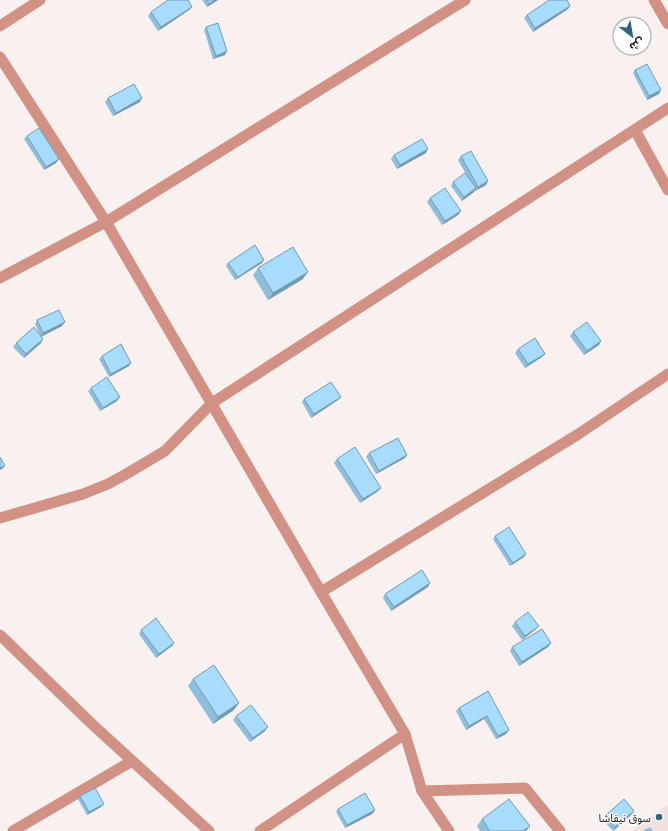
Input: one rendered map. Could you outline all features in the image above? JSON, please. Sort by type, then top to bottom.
[{"type":"street","points":[[0,26],[40,0]]},
{"type":"street","points":[[0,278],[106,222],[465,0]]},
{"type":"street","points":[[654,0],[668,24]]},
{"type":"street","points":[[0,57],[106,222],[405,734],[422,790],[449,831]]},
{"type":"street","points":[[0,518],[83,494],[108,484],[165,451],[212,403],[668,108]]},
{"type":"street","points":[[635,130],[668,190]]},
{"type":"street","points":[[321,592],[577,435],[668,374]]},
{"type":"street","points":[[0,635],[93,725],[209,831]]},
{"type":"street","points":[[260,831],[405,734]]},
{"type":"street","points":[[13,831],[132,761]]},
{"type":"street","points":[[422,790],[525,788],[560,831]]},
{"type":"shaded area","name":"سوق نيفاشا","points":[[668,804],[668,831],[632,831]]},
{"type":"building","points":[[168,0],[188,0],[192,7],[161,27],[151,12]]},
{"type":"building","points":[[207,0],[215,0],[209,4]]},
{"type":"building","points":[[549,0],[567,0],[570,6],[535,28],[527,15]]},
{"type":"building","points":[[218,23],[227,51],[216,56],[206,27]]},
{"type":"building","points":[[647,64],[661,90],[649,96],[635,70]]},
{"type":"building","points":[[134,84],[142,98],[116,113],[108,98]]},
{"type":"building","points":[[39,128],[59,159],[46,167],[27,136]]},
{"type":"building","points":[[422,139],[428,149],[400,165],[394,155]]},
{"type":"building","points":[[471,151],[488,181],[478,187],[461,156]]},
{"type":"building","points":[[465,173],[476,188],[464,197],[453,182]]},
{"type":"building","points":[[445,188],[461,211],[445,221],[430,198]]},
{"type":"building","points":[[255,245],[264,260],[238,277],[228,263]]},
{"type":"building","points":[[293,247],[308,272],[273,293],[258,268]]},
{"type":"building","points":[[59,310],[65,322],[43,333],[37,320]]},
{"type":"building","points":[[587,322],[601,341],[587,351],[573,332]]},
{"type":"building","points":[[34,327],[43,339],[26,354],[16,343]]},
{"type":"building","points":[[535,338],[545,354],[528,364],[518,349]]},
{"type":"building","points":[[121,344],[131,363],[111,374],[102,356]]},
{"type":"building","points":[[107,377],[120,397],[103,408],[91,388]]},
{"type":"building","points":[[331,382],[341,397],[314,414],[304,399]]},
{"type":"building","points":[[398,438],[407,455],[379,471],[369,453]]},
{"type":"building","points":[[355,447],[381,488],[363,499],[337,459]]},
{"type":"building","points":[[0,457],[5,466],[0,468]]},
{"type":"building","points":[[509,527],[526,554],[513,563],[495,536]]},
{"type":"building","points":[[422,570],[430,583],[394,607],[385,594]]},
{"type":"building","points":[[528,612],[539,626],[525,636],[515,622]]},
{"type":"building","points":[[156,618],[174,643],[159,654],[141,630]]},
{"type":"building","points":[[542,629],[551,643],[522,662],[512,647]]},
{"type":"building","points":[[214,665],[239,703],[218,717],[193,679]]},
{"type":"building","points":[[488,691],[509,730],[498,736],[487,716],[469,726],[459,708]]},
{"type":"building","points":[[251,705],[268,727],[253,738],[236,716]]},
{"type":"building","points":[[95,788],[104,804],[89,812],[80,796]]},
{"type":"building","points":[[365,793],[375,810],[347,825],[338,809]]},
{"type":"building","points":[[509,799],[530,826],[523,831],[490,831],[482,819]]},
{"type":"building","points":[[624,799],[634,811],[615,827],[605,816]]},
{"type":"building","points":[[650,828],[652,831],[644,831]]},
{"type":"place","name":"سوق نيفاشا","points":[[659,817]]}]
